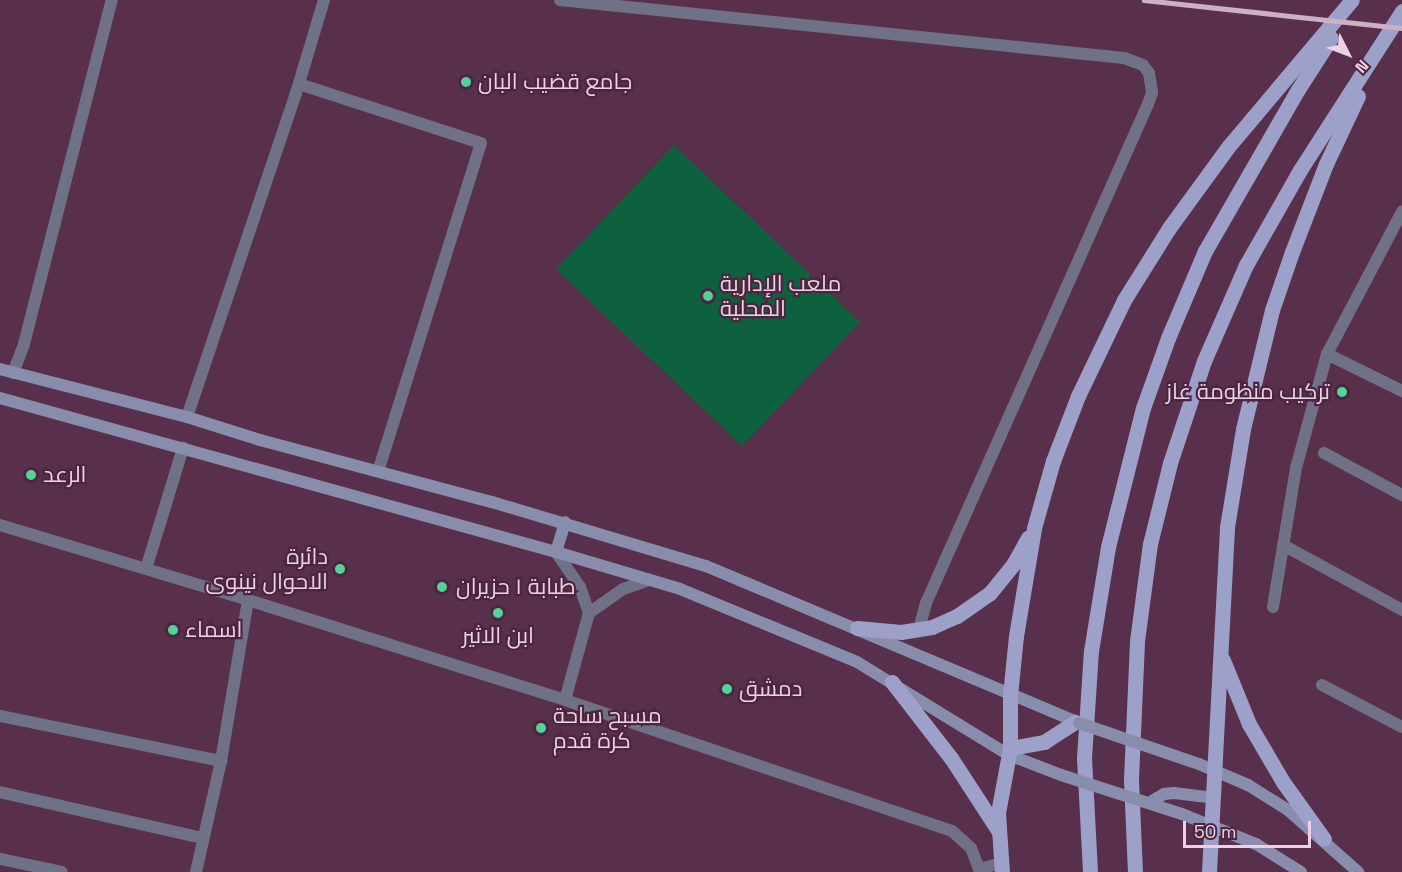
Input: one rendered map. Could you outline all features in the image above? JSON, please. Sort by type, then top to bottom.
[{"type":"main road","points":[[1002,868],[998,830],[1001,794],[1010,752],[1010,695],[1016,636],[1034,528],[1053,461],[1078,396],[1120,308],[1143,268],[1194,192],[1228,147],[1354,0]]},
{"type":"main road","points":[[1090,872],[1084,758],[1091,651],[1108,547],[1143,408],[1168,338],[1205,251],[1297,91],[1354,0]]},
{"type":"main road","points":[[1136,872],[1131,779],[1137,641],[1150,544],[1170,464],[1204,361],[1246,265],[1300,170],[1402,11]]},
{"type":"main road","points":[[1209,872],[1227,527],[1234,478],[1272,310],[1322,174],[1381,45]]},
{"type":"main road","points":[[0,369],[187,417],[260,440],[565,522],[706,566],[1077,723],[1215,770],[1268,797],[1324,839],[1358,872]]},
{"type":"main road","points":[[0,398],[556,552],[680,589],[841,654],[1010,752],[1061,775],[1210,825],[1256,844],[1301,872]]},
{"type":"main road","points":[[556,552],[565,522]]},
{"type":"main road","points":[[857,628],[901,632],[945,623],[981,601],[1007,573],[1034,528]]},
{"type":"main road","points":[[1220,648],[1249,724],[1283,782],[1324,839]]},
{"type":"main road","points":[[892,682],[946,750],[998,830]]},
{"type":"main road","points":[[1010,752],[1044,742],[1077,723]]},
{"type":"main road","points":[[1149,803],[1164,794],[1183,793],[1212,798]]},
{"type":"street","points":[[13,372],[24,344],[112,0]]},
{"type":"street","points":[[187,417],[299,84],[324,0]]},
{"type":"street","points":[[560,0],[1124,58],[1143,65],[1149,73],[1152,93],[1148,104],[926,603],[919,630]]},
{"type":"street","points":[[299,84],[482,142],[378,471]]},
{"type":"street","points":[[1273,607],[1296,468],[1327,354],[1402,212]]},
{"type":"street","points":[[1327,354],[1402,391]]},
{"type":"street","points":[[146,569],[183,448]]},
{"type":"street","points":[[1324,453],[1402,495]]},
{"type":"street","points":[[0,525],[565,700],[952,831],[971,848],[980,871],[1002,868]]},
{"type":"street","points":[[1283,545],[1402,610]]},
{"type":"street","points":[[556,552],[580,586],[589,614],[565,700]]},
{"type":"street","points":[[589,614],[616,592],[649,580]]},
{"type":"street","points":[[196,872],[221,761],[248,600]]},
{"type":"street","points":[[1322,685],[1402,727]]},
{"type":"street","points":[[0,716],[221,761]]},
{"type":"street","points":[[0,792],[203,838]]},
{"type":"street","points":[[0,858],[6,872]]},
{"type":"street","points":[[0,858],[62,872]]},
{"type":"green space","name":"ملعب الإدارية المحلية","points":[[674,145],[860,322],[742,446],[556,269]]},
{"type":"railway","points":[[1144,0],[1402,28]]},
{"type":"place","name":"جامع قضيب البان","points":[[466,82]]},
{"type":"place","name":"ملعب الإدارية المحلية","points":[[708,296]]},
{"type":"place","name":"تركيب منظومة غاز","points":[[1342,392]]},
{"type":"place","name":"الرعد","points":[[31,475]]},
{"type":"place","name":"دائرة الاحوال نينوى","points":[[340,569]]},
{"type":"place","name":"طبابة ١ حزيران","points":[[442,587]]},
{"type":"place","name":"ابن الاثير","points":[[498,613]]},
{"type":"place","name":"اسماء","points":[[173,630]]},
{"type":"place","name":"دمشق","points":[[727,689]]},
{"type":"place","name":"مسبح ساحة كرة قدم","points":[[541,728]]}]
